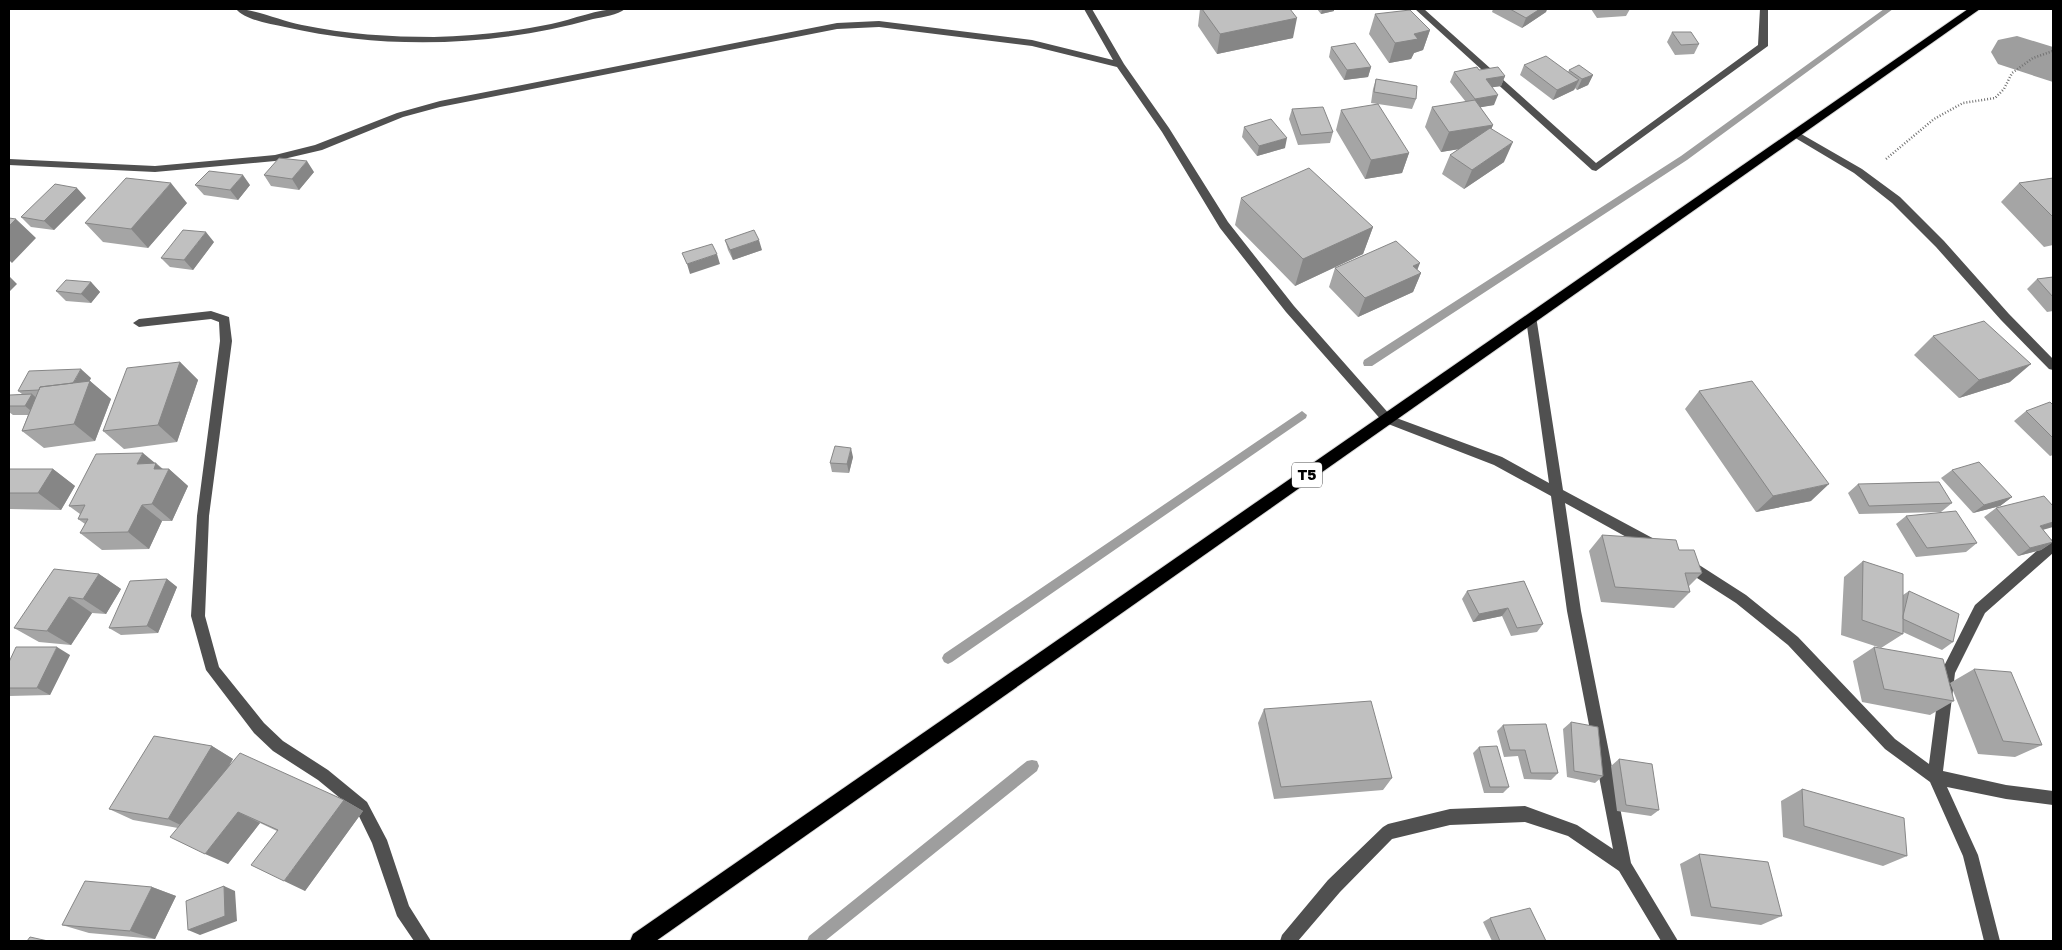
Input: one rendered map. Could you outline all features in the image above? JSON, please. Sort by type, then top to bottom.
[{"type":"highway","name":"T5","points":[[640,941],[1975,9]]},
{"type":"street","points":[[240,9],[290,26],[343,35],[403,40],[469,38],[540,29],[621,9]]},
{"type":"street","points":[[1088,9],[1120,64],[1166,130],[1224,225],[1290,309],[1387,419],[1498,461],[1556,494],[1671,554],[1741,599],[1793,641],[1890,744],[1935,777],[2006,792],[2053,798]]},
{"type":"street","points":[[1419,9],[1596,168],[1762,46],[1764,9]]},
{"type":"street","points":[[9,162],[37,166],[155,170],[275,158],[318,148],[356,135],[400,115],[440,104],[854,25],[879,24],[1032,43],[1120,64]]},
{"type":"street","points":[[1796,134],[1858,171],[1896,200],[1940,244],[2004,317],[2053,366]]},
{"type":"street","points":[[139,323],[211,315],[225,320],[226,341],[203,516],[198,616],[213,670],[258,728],[278,746],[323,775],[362,807],[379,840],[404,910],[423,941]]},
{"type":"street","points":[[1532,319],[1574,611],[1624,866],[1670,941]]},
{"type":"street","points":[[1992,941],[1970,855],[1935,777],[1948,672],[1980,609],[2053,544]]},
{"type":"street","points":[[1288,941],[1334,886],[1388,832],[1450,817],[1525,814],[1572,830],[1624,866]]},
{"type":"path","points":[[1858,171],[1892,156],[1918,131],[1955,106],[1995,98],[2004,90],[2012,73],[2033,58],[2053,51]]},
{"type":"building","points":[[1202,9],[1290,9],[1297,18],[1220,34]]},
{"type":"building","points":[[1510,9],[1540,9],[1526,18]]},
{"type":"building","points":[[1410,10],[1430,30],[1414,34],[1418,39],[1395,43],[1375,14]]},
{"type":"building","points":[[1672,32],[1691,32],[1699,44],[1681,45]]},
{"type":"building","points":[[1355,43],[1371,67],[1347,70],[1331,47]]},
{"type":"building","points":[[1546,56],[1579,80],[1557,90],[1524,65]]},
{"type":"building","points":[[1579,65],[1593,75],[1582,79],[1569,70]]},
{"type":"building","points":[[1477,67],[1479,70],[1498,67],[1505,76],[1486,79],[1498,95],[1475,99],[1454,72]]},
{"type":"building","points":[[1376,79],[1417,86],[1416,99],[1374,92]]},
{"type":"building","points":[[1475,100],[1493,125],[1449,132],[1432,107]]},
{"type":"building","points":[[1378,104],[1409,153],[1371,160],[1341,110]]},
{"type":"building","points":[[1323,107],[1333,132],[1301,135],[1292,109]]},
{"type":"building","points":[[1271,119],[1287,138],[1259,146],[1244,127]]},
{"type":"building","points":[[1490,128],[1513,142],[1472,170],[1450,155]]},
{"type":"building","points":[[279,158],[307,161],[292,179],[264,175]]},
{"type":"building","points":[[1309,168],[1373,227],[1303,259],[1241,198]]},
{"type":"building","points":[[209,171],[243,175],[230,190],[195,185]]},
{"type":"building","points":[[126,178],[171,183],[131,229],[85,223]]},
{"type":"building","points":[[2053,178],[2053,217],[2019,183]]},
{"type":"building","points":[[55,184],[77,188],[44,221],[21,217]]},
{"type":"building","points":[[9,218],[16,219],[9,226]]},
{"type":"building","points":[[183,230],[206,232],[184,260],[161,258]]},
{"type":"building","points":[[754,230],[759,240],[730,250],[725,240]]},
{"type":"building","points":[[1396,241],[1420,263],[1413,266],[1421,273],[1365,298],[1335,268]]},
{"type":"building","points":[[712,244],[717,254],[687,264],[682,253]]},
{"type":"building","points":[[2053,277],[2053,297],[2037,279]]},
{"type":"building","points":[[66,280],[91,282],[81,294],[56,291]]},
{"type":"building","points":[[1984,321],[2031,364],[1979,380],[1933,336]]},
{"type":"building","points":[[180,362],[158,425],[103,431],[127,368]]},
{"type":"building","points":[[81,369],[73,383],[40,387],[39,390],[18,391],[29,371]]},
{"type":"building","points":[[90,381],[74,424],[22,431],[40,387]]},
{"type":"building","points":[[1752,381],[1829,484],[1773,496],[1699,391]]},
{"type":"building","points":[[32,394],[25,406],[9,406],[10,395]]},
{"type":"building","points":[[2050,402],[2053,405],[2053,438],[2026,411]]},
{"type":"building","points":[[835,446],[851,448],[847,464],[830,463]]},
{"type":"building","points":[[143,453],[137,464],[156,463],[154,469],[169,469],[152,504],[142,505],[128,532],[80,533],[88,519],[78,519],[85,505],[69,506],[96,454]]},
{"type":"building","points":[[1979,462],[2012,497],[1984,505],[1952,470]]},
{"type":"building","points":[[9,469],[53,469],[38,493],[9,493]]},
{"type":"building","points":[[1939,482],[1952,503],[1869,506],[1858,484]]},
{"type":"building","points":[[2044,496],[2053,506],[2053,522],[2040,526],[2053,542],[2030,548],[1996,508]]},
{"type":"building","points":[[1956,511],[1977,543],[1927,548],[1906,516]]},
{"type":"building","points":[[1602,535],[1676,540],[1679,550],[1694,550],[1702,573],[1685,573],[1690,592],[1615,587]]},
{"type":"building","points":[[1863,561],[1903,574],[1903,634],[1862,620]]},
{"type":"building","points":[[54,569],[99,574],[83,599],[69,597],[47,631],[14,628]]},
{"type":"building","points":[[167,579],[147,626],[109,628],[130,581]]},
{"type":"building","points":[[1524,581],[1543,624],[1517,628],[1508,608],[1479,614],[1467,591]]},
{"type":"building","points":[[1909,591],[1959,614],[1953,642],[1903,619]]},
{"type":"building","points":[[16,647],[57,647],[37,688],[9,688],[9,662]]},
{"type":"building","points":[[1874,647],[1943,659],[1954,701],[1884,689]]},
{"type":"building","points":[[1974,669],[2011,672],[2042,745],[2003,741]]},
{"type":"building","points":[[1371,701],[1392,778],[1281,787],[1264,709]]},
{"type":"building","points":[[1571,722],[1598,727],[1603,776],[1574,771]]},
{"type":"building","points":[[1546,724],[1558,773],[1531,773],[1525,750],[1510,750],[1503,725]]},
{"type":"building","points":[[154,736],[212,746],[168,819],[109,809]]},
{"type":"building","points":[[1497,746],[1509,787],[1490,787],[1479,747]]},
{"type":"building","points":[[240,753],[344,800],[284,881],[251,865],[278,830],[238,812],[205,854],[170,837]]},
{"type":"building","points":[[1619,759],[1652,764],[1659,810],[1626,805]]},
{"type":"building","points":[[1802,789],[1904,818],[1907,856],[1804,826]]},
{"type":"building","points":[[1699,854],[1768,862],[1782,916],[1711,907]]},
{"type":"building","points":[[85,881],[152,887],[130,931],[62,925]]},
{"type":"building","points":[[224,886],[225,916],[188,930],[186,901]]},
{"type":"building","points":[[1530,908],[1546,941],[1500,941],[1490,918]]},
{"type":"building","points":[[30,937],[48,941],[27,941]]},
{"type":"waterway","points":[[1368,363],[1684,158],[1889,9]]},
{"type":"waterway","points":[[2017,52],[2053,65]]},
{"type":"waterway","points":[[948,658],[1302,415]]},
{"type":"waterway","points":[[814,941],[1032,766]]}]
